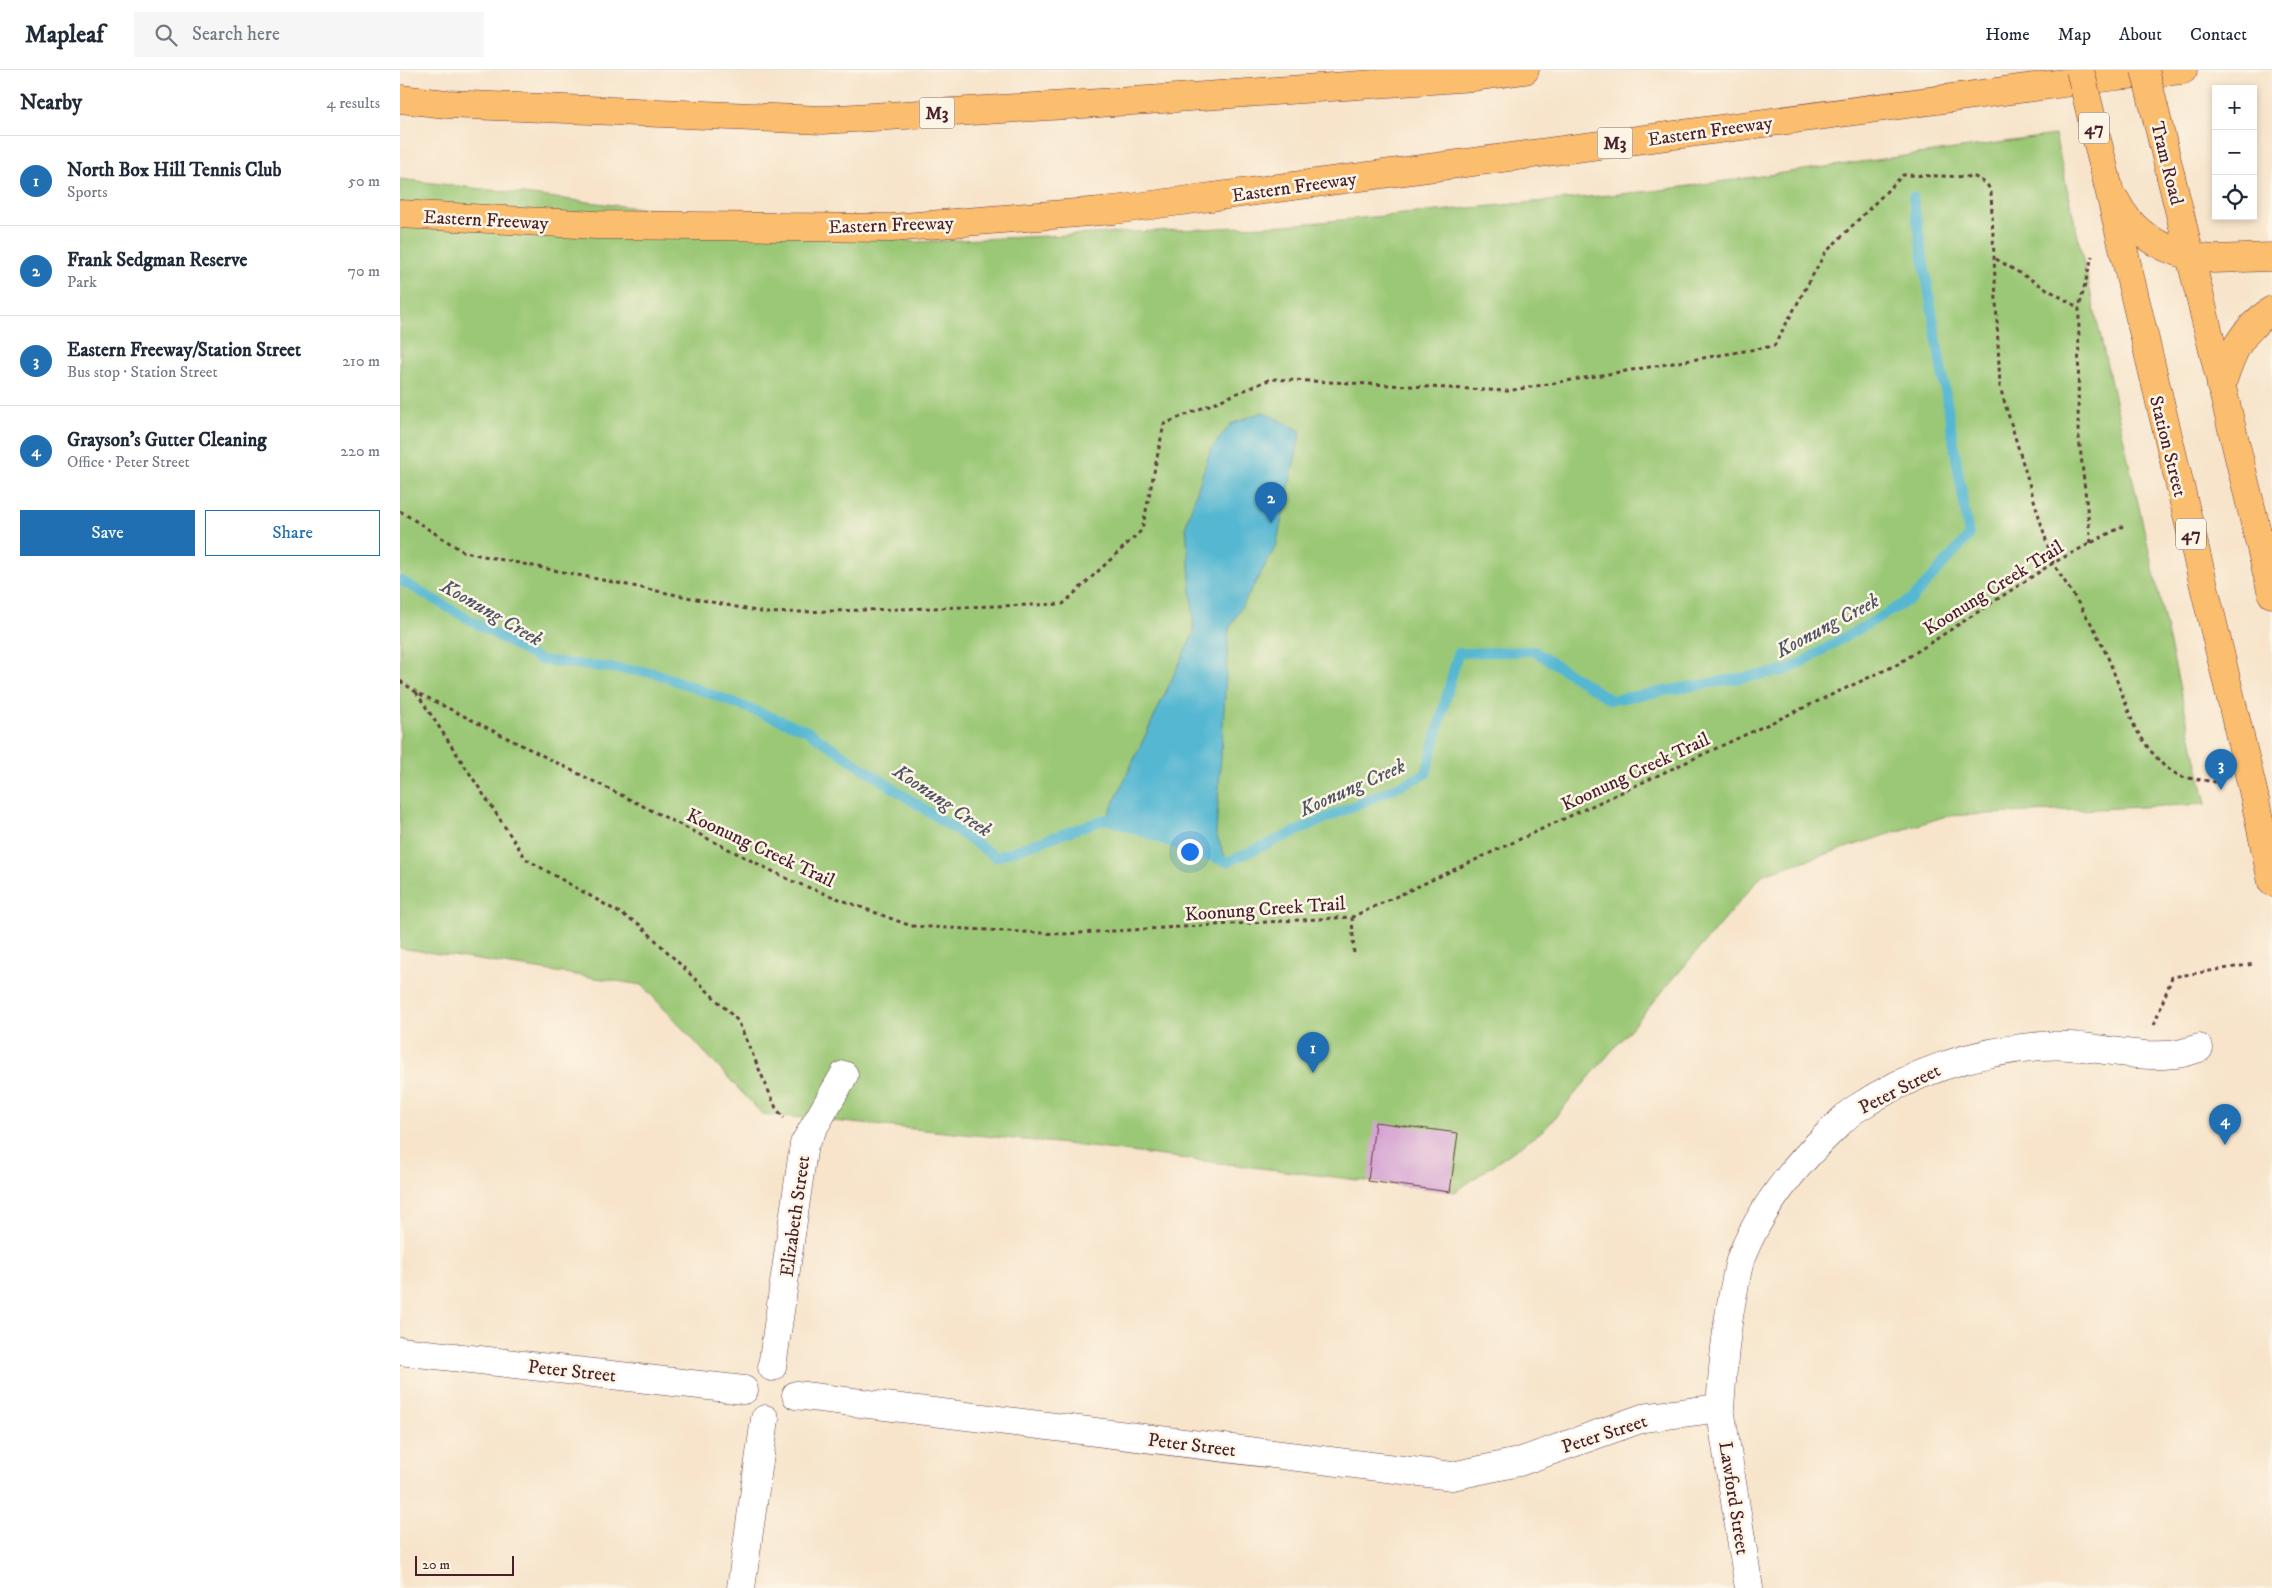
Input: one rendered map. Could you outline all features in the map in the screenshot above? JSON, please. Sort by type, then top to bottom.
[{"type":"main road","name":"M3","points":[[400,99],[457,105],[823,120],[1474,77],[1525,70]]},
{"type":"main road","name":"47","points":[[2080,70],[2108,185]]},
{"type":"main road","name":"Tram Road","points":[[2145,70],[2191,256]]},
{"type":"main road","name":"Eastern Freeway","points":[[400,214],[596,226],[891,228],[1104,210],[2106,78],[2183,70]]},
{"type":"main road","points":[[2108,185],[2119,208],[2134,226],[2160,246],[2191,256],[2213,259],[2272,257]]},
{"type":"main road","name":"Station Street","points":[[2108,185],[2251,785],[2272,882]]},
{"type":"main road","points":[[2191,256],[2272,594]]},
{"type":"main road","points":[[2221,386],[2234,349],[2244,332],[2272,310]]},
{"type":"street","name":"Peter Street","points":[[796,1395],[1452,1476],[1519,1462],[1643,1418],[1720,1408],[1727,1321],[1742,1256],[1760,1218],[1785,1179],[1853,1111],[1897,1085],[1941,1066],[2004,1052],[2043,1046],[2075,1046],[2143,1053],[2177,1054],[2199,1048]]},
{"type":"street","name":"Elizabeth Street","points":[[772,1367],[804,1144],[844,1075]]},
{"type":"street","name":"Peter Street","points":[[400,1351],[744,1390]]},
{"type":"street","points":[[772,1367],[780,1369],[792,1380],[796,1395],[794,1404],[782,1417],[765,1420],[757,1417],[746,1405],[744,1390],[750,1376],[757,1371],[772,1367]]},
{"type":"street","name":"Lawford Street","points":[[1720,1408],[1749,1588]]},
{"type":"street","points":[[741,1588],[765,1420]]},
{"type":"path","points":[[400,511],[464,552],[766,612],[1063,604],[1142,530],[1164,424],[1272,380],[1507,391],[1774,346],[1825,253],[1903,175],[1975,177],[1987,184],[1992,192],[2000,387],[2053,563],[2094,628],[2109,660],[2135,728],[2149,749],[2165,766],[2181,777],[2216,782]]},
{"type":"path","points":[[2091,543],[2078,429],[2078,308],[2092,255]]},
{"type":"path","points":[[1996,259],[2078,308]]},
{"type":"path","name":"Koonung Creek Trail","points":[[400,681],[416,692],[794,882],[911,926],[1062,934],[1352,917],[1898,664],[2053,563],[2123,526]]},
{"type":"path","points":[[416,692],[526,859],[640,924],[738,1021],[776,1108],[804,1144]]},
{"type":"path","points":[[1352,917],[1354,956]]},
{"type":"path","points":[[2143,1053],[2172,977],[2254,964]]},
{"type":"green space","points":[[2055,135],[2206,804],[1946,816],[1763,874],[1545,1129],[1455,1192],[1066,1144],[762,1114],[642,985],[400,948],[400,179],[916,242],[1287,225],[1653,191]]},
{"type":"water","points":[[1263,412],[1301,431],[1276,546],[1229,629],[1216,834],[1227,862],[1106,819],[1194,632],[1186,525],[1210,451],[1231,424]]},
{"type":"building","points":[[1375,1122],[1458,1133],[1450,1192],[1368,1181]]},
{"type":"waterway","name":"Koonung Creek","points":[[400,580],[540,660],[655,673],[806,730],[996,857],[1106,819],[1227,862],[1426,774],[1458,653],[1534,651],[1611,700],[1788,670],[1913,598],[1969,536],[1913,197]]},
{"type":"place","name":"Frank Sedgman Reserve","points":[[1271,523]]},
{"type":"place","name":"Eastern Freeway/Station Street","points":[[2221,790]]},
{"type":"place","name":"North Box Hill Tennis Club","points":[[1313,1073]]},
{"type":"place","name":"Grayson's Gutter Cleaning","points":[[2225,1145]]}]
